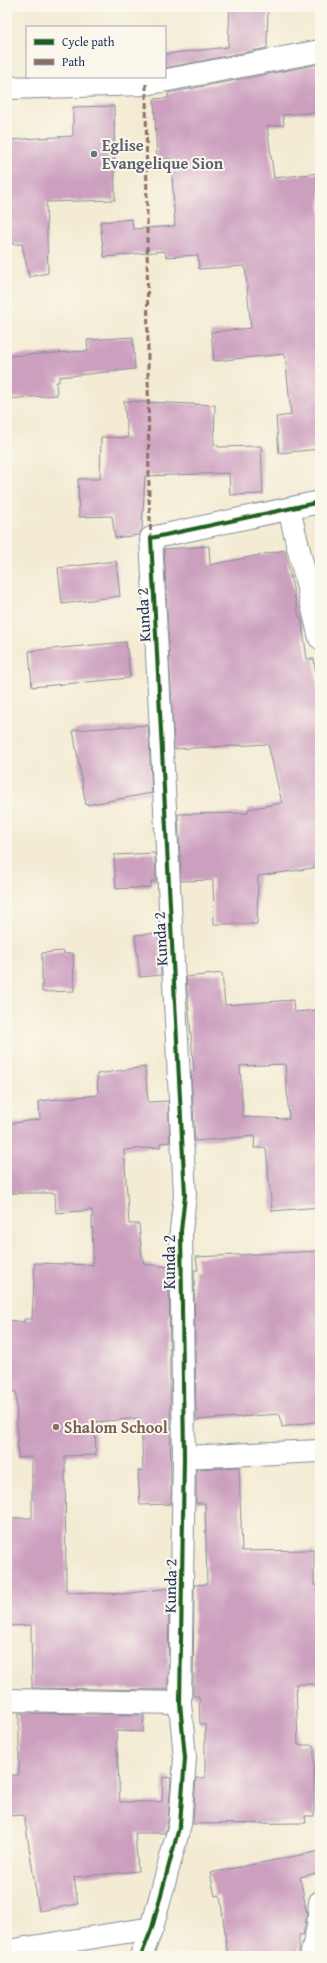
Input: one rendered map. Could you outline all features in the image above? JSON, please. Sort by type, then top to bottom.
[{"type":"street","points":[[7,88],[146,84],[320,50]]},
{"type":"street","points":[[320,502],[289,509],[320,638]]},
{"type":"street","name":"Kunda 2","points":[[140,1956],[152,1928],[180,1824],[185,1758],[180,1703],[184,1457],[181,1231],[185,1195],[151,538],[289,509]]},
{"type":"street","points":[[184,1457],[320,1451],[320,1456]]},
{"type":"street","points":[[7,1700],[180,1703]]},
{"type":"street","points":[[311,1956],[318,1927],[320,1902]]},
{"type":"street","points":[[7,1951],[152,1928]]},
{"type":"building","points":[[230,7],[268,7],[267,48],[166,68],[166,54],[228,47]]},
{"type":"building","points":[[320,64],[320,112],[283,115],[284,125],[267,126],[274,178],[320,173],[320,449],[279,453],[276,417],[291,415],[285,354],[214,361],[211,332],[251,328],[245,266],[199,269],[198,255],[166,257],[165,251],[104,257],[100,222],[132,219],[133,229],[175,226],[171,158],[157,159],[154,99],[168,98],[168,93]]},
{"type":"building","points":[[114,106],[115,200],[46,202],[48,273],[29,277],[22,244],[7,244],[7,140],[73,136],[73,107]]},
{"type":"building","points":[[133,337],[135,369],[59,377],[59,382],[56,382],[57,395],[7,399],[7,356],[88,351],[87,340]]},
{"type":"building","points":[[124,401],[215,405],[214,445],[217,445],[218,447],[261,446],[263,494],[230,495],[229,473],[145,476],[142,529],[139,535],[115,538],[112,516],[79,517],[78,479],[100,479],[101,437],[128,438]]},
{"type":"building","points":[[209,546],[210,565],[285,550],[299,617],[301,617],[307,659],[314,659],[320,711],[320,867],[258,876],[257,924],[214,924],[213,880],[181,881],[178,814],[248,813],[248,809],[282,803],[268,744],[174,749],[164,549]]},
{"type":"building","points":[[116,561],[120,596],[62,604],[58,568]]},
{"type":"building","points":[[126,642],[130,678],[32,687],[29,651]]},
{"type":"building","points":[[148,725],[152,793],[86,805],[73,730]]},
{"type":"building","points":[[155,853],[156,881],[151,881],[151,887],[116,889],[114,855]]},
{"type":"building","points":[[159,933],[161,975],[140,977],[135,935]]},
{"type":"building","points":[[64,951],[64,954],[73,953],[74,991],[42,992],[42,953]]},
{"type":"building","points":[[222,973],[225,1005],[293,1000],[294,1012],[320,1010],[320,1207],[272,1211],[266,1148],[254,1148],[255,1136],[195,1141],[191,1072],[194,1071],[186,977]],"holes":[[[285,1064],[289,1119],[243,1117],[240,1066]]]},
{"type":"building","points":[[145,1067],[148,1102],[168,1101],[170,1142],[160,1143],[160,1147],[124,1150],[129,1224],[139,1224],[142,1259],[144,1264],[169,1267],[171,1504],[140,1505],[138,1471],[143,1470],[141,1418],[95,1422],[96,1455],[65,1456],[66,1592],[124,1594],[169,1588],[168,1690],[32,1688],[31,1625],[7,1626],[7,1518],[32,1518],[32,1457],[18,1458],[16,1392],[7,1392],[7,1320],[24,1322],[24,1319],[32,1319],[35,1263],[93,1265],[92,1210],[56,1213],[55,1193],[7,1193],[8,1124],[40,1119],[39,1101],[98,1095],[97,1074]]},
{"type":"building","points":[[318,1251],[320,1421],[282,1427],[280,1414],[196,1420],[194,1270],[198,1270],[196,1257]]},
{"type":"building","points":[[239,1467],[242,1551],[314,1550],[314,1585],[318,1585],[320,1684],[296,1684],[298,1745],[314,1745],[314,1816],[305,1816],[306,1823],[193,1824],[196,1778],[205,1778],[205,1724],[200,1724],[199,1696],[193,1696],[194,1585],[207,1584],[205,1503],[196,1503],[196,1469]]},
{"type":"building","points":[[19,1713],[144,1715],[143,1732],[116,1731],[120,1802],[162,1802],[163,1777],[171,1778],[168,1822],[165,1833],[135,1833],[138,1871],[74,1877],[78,1904],[39,1911],[24,1815],[7,1816],[7,1775],[19,1775]]},
{"type":"building","points":[[320,1851],[320,1872],[300,1877],[307,1914],[303,1935],[299,1935],[299,1956],[228,1956],[220,1895],[215,1896],[210,1873]]},
{"type":"marked path","points":[[146,84],[149,500],[151,538]]},
{"type":"cycle path","points":[[141,1956],[152,1928],[180,1824],[185,1758],[180,1703],[184,1457],[181,1231],[185,1195],[151,538],[320,502]]},
{"type":"place","name":"Eglise Evangelique Sion","points":[[94,154]]},
{"type":"place","name":"Shalom School","points":[[56,1427]]}]
